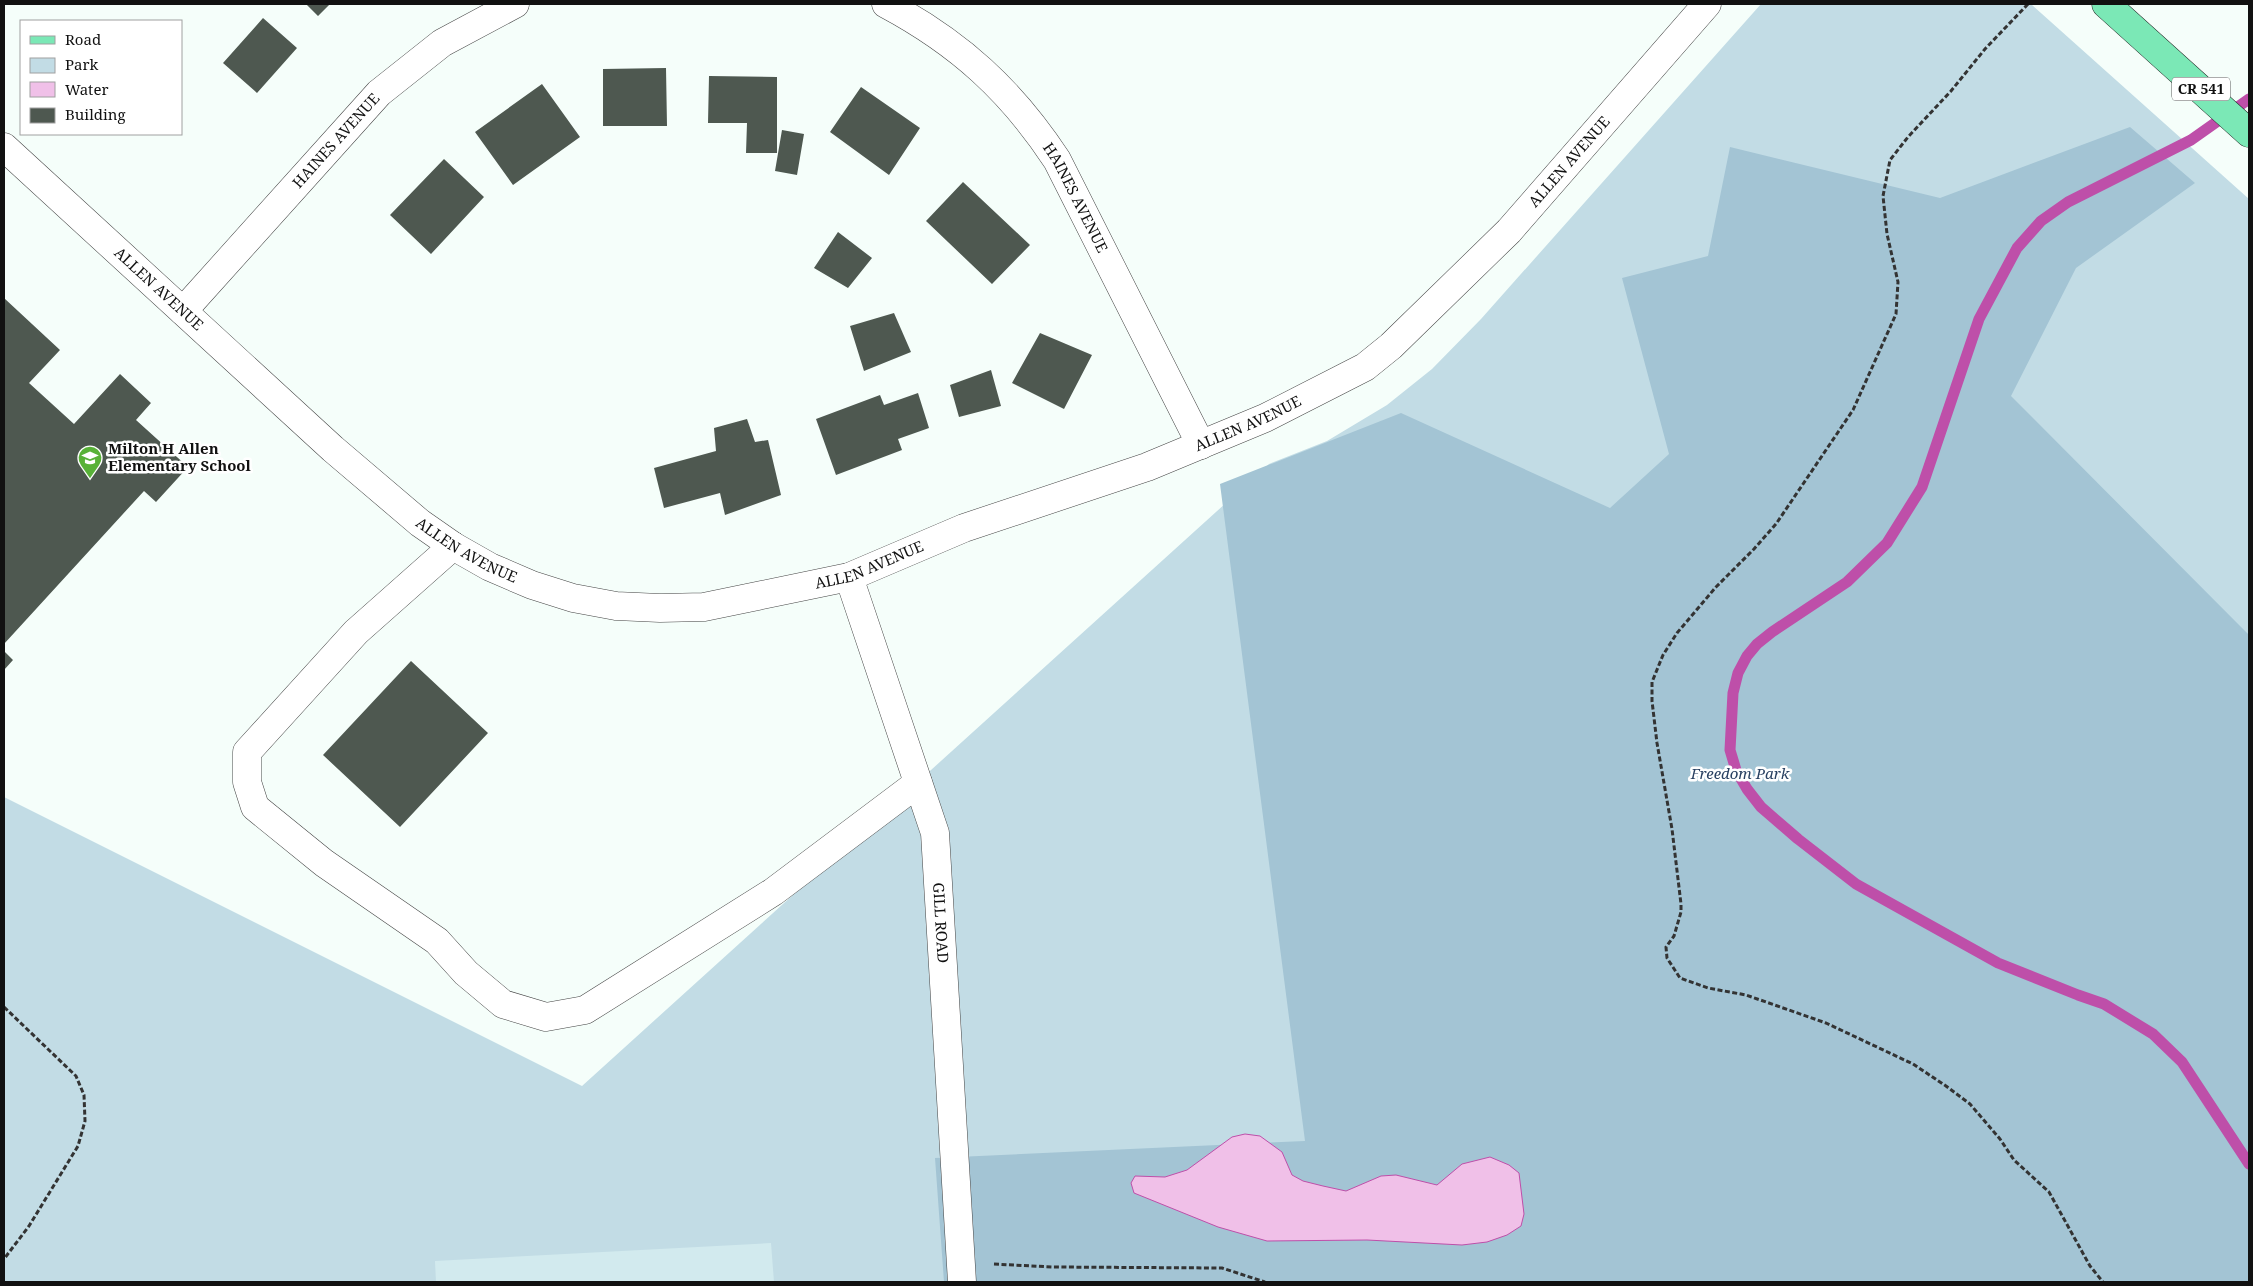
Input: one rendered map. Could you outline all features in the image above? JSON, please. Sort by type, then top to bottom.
[{"type":"main road","name":"CR 541","points":[[2106,4],[2249,133]]},
{"type":"street","name":"HAINES AVENUE","points":[[183,311],[379,93],[442,43],[515,4]]},
{"type":"street","name":"HAINES AVENUE","points":[[886,4],[940,36],[968,57],[993,79],[1038,131],[1057,160],[1201,445]]},
{"type":"street","name":"ALLEN AVENUE","points":[[4,147],[340,455],[420,523],[453,546],[490,568],[532,585],[573,598],[616,606],[704,607],[849,577],[964,528],[1147,467],[1300,401],[1365,367],[1391,346],[1509,231],[1707,4]]},
{"type":"street","points":[[453,546],[356,632],[247,752],[247,782],[255,807],[324,863],[437,941],[466,973],[503,1004],[546,1017],[585,1010],[774,892],[918,783]]},
{"type":"street","name":"GILL ROAD","points":[[849,577],[935,833],[961,1272]]},
{"type":"path","points":[[2028,4],[1985,49],[1890,160],[1883,196],[1887,234],[1898,282],[1896,314],[1853,410],[1776,524],[1754,550],[1716,587],[1677,633],[1663,655],[1652,682],[1652,701],[1657,743],[1672,829],[1681,904],[1681,912],[1674,936],[1666,947],[1667,958],[1675,973],[1688,982],[1746,995],[1826,1023],[1912,1064],[1970,1104],[2000,1139],[2014,1160],[2049,1192],[2090,1266],[2103,1282]]},
{"type":"path","points":[[4,1007],[76,1076],[84,1095],[85,1121],[78,1146],[29,1226],[4,1260]]},
{"type":"path","points":[[961,1272],[1053,1267],[1222,1268],[1266,1282]]},
{"type":"green space","name":"Freedom Park","points":[[1761,4],[2031,4],[2249,199],[2249,1282],[4,1282],[4,797],[582,1086],[1269,464],[1327,441],[1387,405],[1432,369],[1481,319]]},
{"type":"green space","points":[[2130,127],[2195,183],[2076,268],[2011,396],[2249,635],[2249,1282],[944,1282],[935,1158],[1305,1141],[1220,484],[1401,413],[1610,508],[1669,454],[1622,278],[1708,256],[1730,147],[1940,198]]},
{"type":"shaded area","points":[[771,1243],[774,1282],[436,1282],[435,1261]]},
{"type":"water","points":[[1245,1134],[1260,1136],[1282,1152],[1292,1175],[1303,1181],[1346,1191],[1381,1176],[1396,1175],[1437,1185],[1462,1164],[1490,1157],[1509,1165],[1519,1173],[1524,1214],[1521,1226],[1507,1235],[1487,1242],[1462,1245],[1367,1240],[1267,1241],[1218,1227],[1134,1193],[1131,1183],[1135,1176],[1165,1177],[1187,1170],[1232,1137]]},
{"type":"building","points":[[306,4],[330,4],[318,16]]},
{"type":"building","points":[[263,18],[297,48],[257,93],[223,63]]},
{"type":"building","points":[[666,68],[667,126],[603,126],[603,69]]},
{"type":"building","points":[[709,76],[777,77],[777,153],[746,153],[747,123],[708,123]]},
{"type":"building","points":[[542,84],[580,137],[513,185],[475,132]]},
{"type":"building","points":[[861,87],[920,128],[889,175],[830,132]]},
{"type":"building","points":[[782,130],[804,134],[797,175],[775,171]]},
{"type":"building","points":[[444,159],[484,197],[431,254],[390,215]]},
{"type":"building","points":[[963,182],[1030,245],[992,284],[926,221]]},
{"type":"building","points":[[838,232],[872,258],[848,288],[814,268]]},
{"type":"building","name":"Milton H Allen Elementary School","points":[[4,298],[60,350],[29,383],[74,424],[120,374],[151,403],[136,420],[188,467],[156,502],[144,491],[4,644]]},
{"type":"building","points":[[894,313],[911,352],[864,371],[850,326]]},
{"type":"building","points":[[1040,333],[1092,355],[1064,409],[1012,383]]},
{"type":"building","points":[[991,370],[1001,406],[959,417],[950,385]]},
{"type":"building","points":[[918,393],[929,428],[898,439],[902,450],[836,475],[816,419],[880,395],[884,405]]},
{"type":"building","points":[[747,419],[755,442],[768,440],[781,495],[725,515],[720,493],[664,508],[654,468],[716,451],[714,428]]},
{"type":"building","points":[[4,651],[13,660],[4,670]]},
{"type":"building","points":[[411,661],[488,733],[400,827],[323,755]]},
{"type":"waterway","points":[[2249,99],[2191,140],[2068,202],[2041,221],[2017,248],[1979,319],[1922,487],[1887,543],[1847,582],[1772,632],[1757,644],[1747,656],[1738,673],[1733,693],[1730,750],[1736,770],[1747,789],[1761,807],[1798,839],[1856,884],[1998,963],[2104,1004],[2153,1034],[2182,1062],[2249,1164]]},
{"type":"place","name":"Milton H Allen Elementary School","points":[[90,479]]}]
